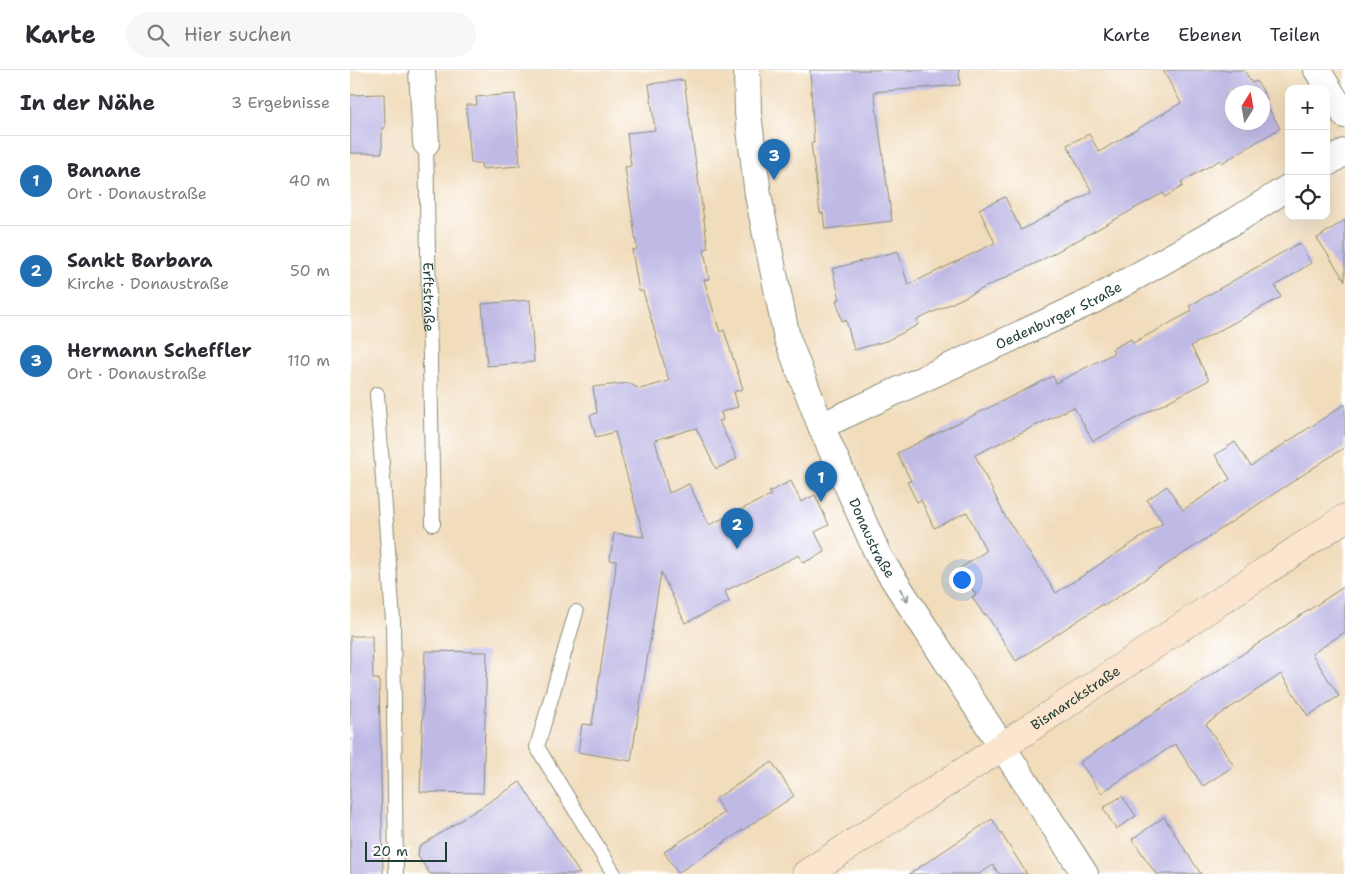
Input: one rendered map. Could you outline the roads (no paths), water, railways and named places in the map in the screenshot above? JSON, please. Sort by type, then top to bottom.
[{"type":"main road","name":"Bismarckstraße","points":[[806,874],[1003,746],[1345,518]]},
{"type":"street","name":"Erftstraße","points":[[422,70],[426,144]]},
{"type":"street","name":"Donaustraße","points":[[747,70],[748,113],[758,195],[787,338],[821,426],[880,557],[1085,874]]},
{"type":"street","points":[[1317,70],[1345,115]]},
{"type":"street","points":[[1330,161],[1345,152]]},
{"type":"street","name":"Oedenburger Straße","points":[[821,426],[1094,300],[1235,221],[1285,190]]},
{"type":"lane","name":"Erftstraße","points":[[426,144],[433,524]]},
{"type":"lane","points":[[377,394],[393,621],[396,874]]},
{"type":"lane","points":[[576,612],[537,747],[614,874]]},
{"type":"place","name":"Hermann Scheffler","points":[[774,180]]},
{"type":"place","name":"Banane","points":[[821,502]]},
{"type":"place","name":"Sankt Barbara","points":[[737,549]]}]
